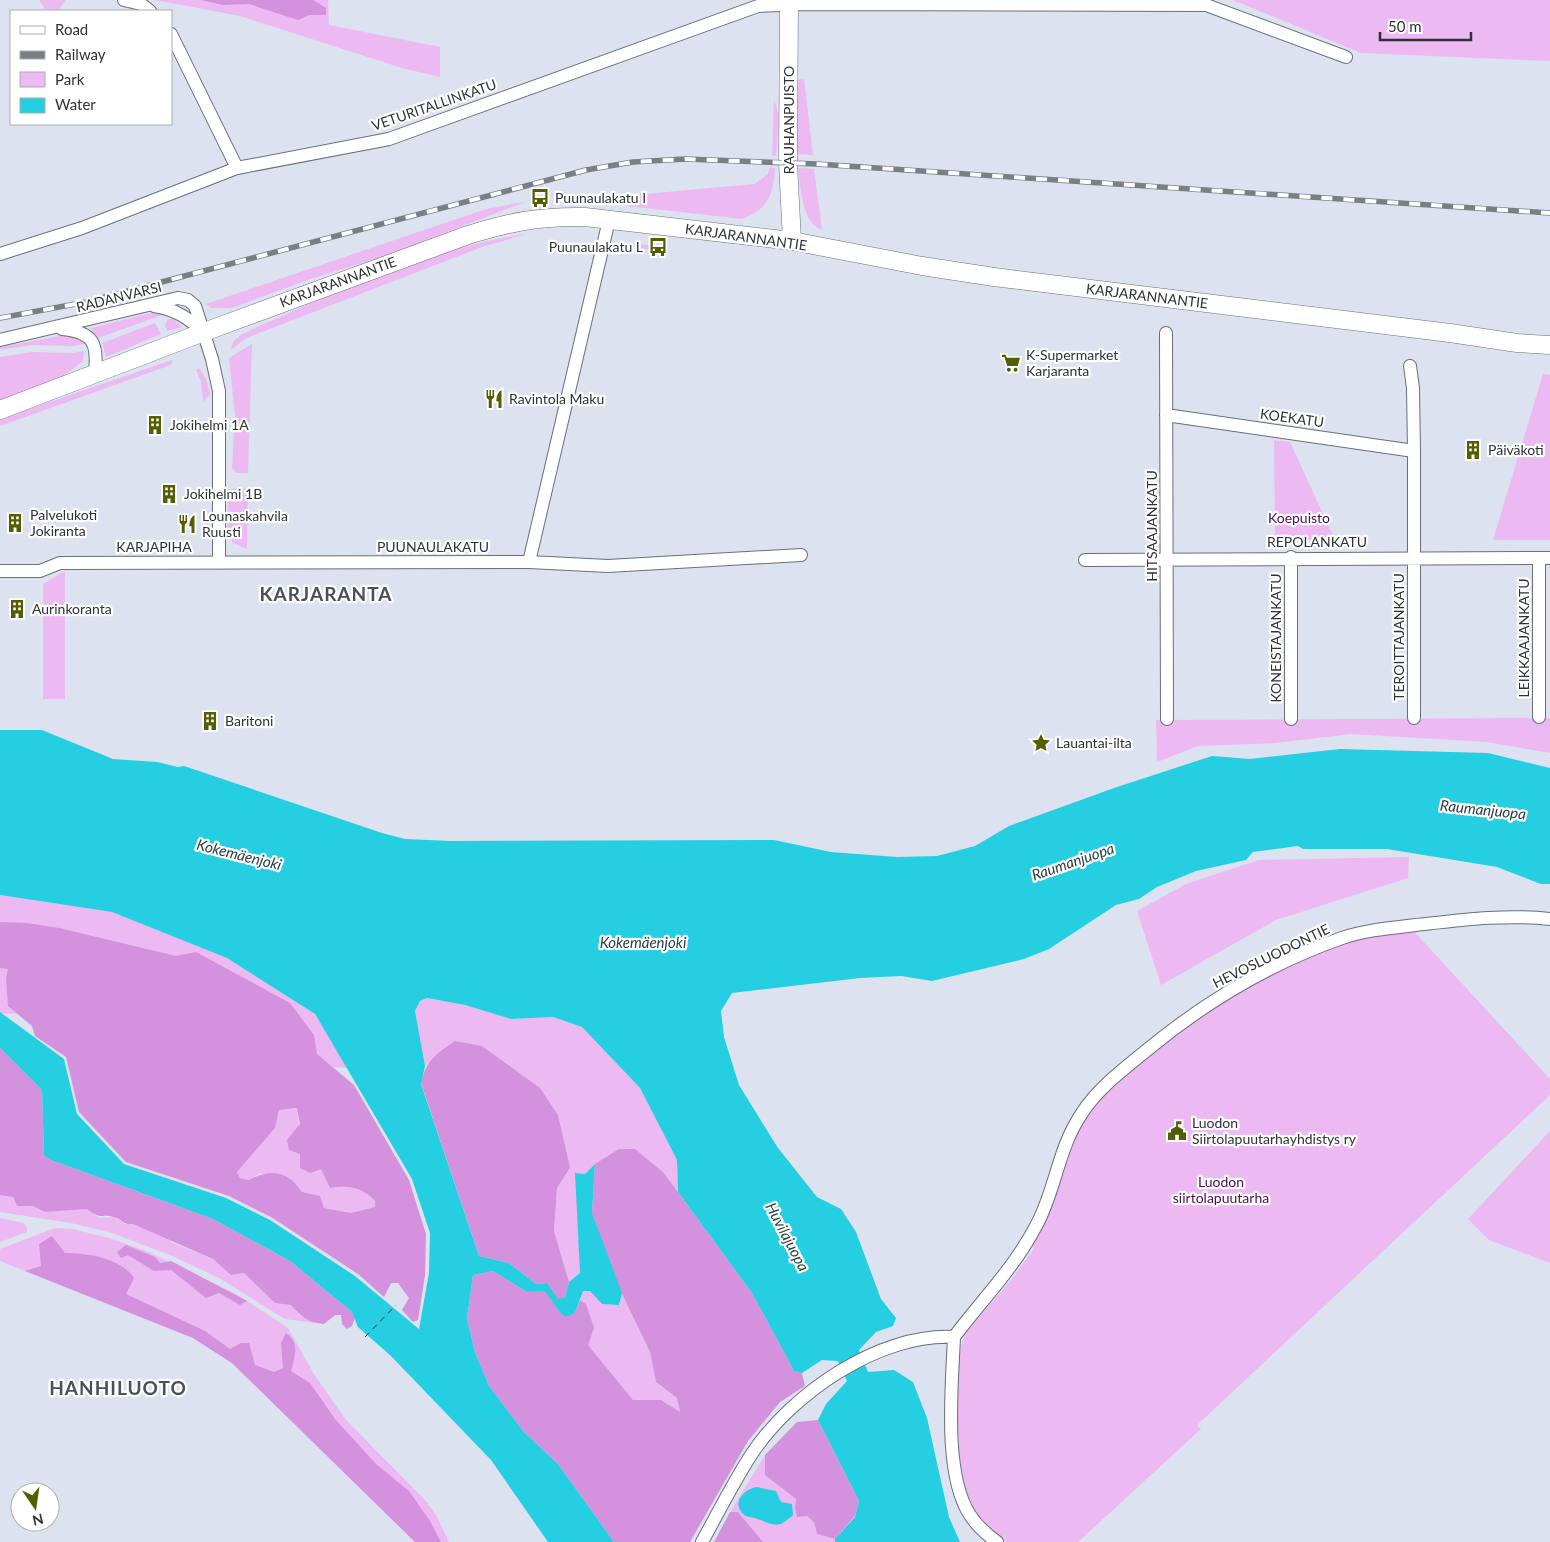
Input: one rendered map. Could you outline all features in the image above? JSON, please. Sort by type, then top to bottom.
[{"type":"main road","name":"RAUHANPUISTO","points":[[789,2],[788,163],[792,241]]},
{"type":"main road","name":"KARJARANNANTIE","points":[[0,410],[204,332],[468,235],[513,222],[552,217],[609,220],[792,241],[922,266],[985,275],[1517,343],[1550,345]]},
{"type":"street","points":[[124,0],[141,4],[149,10]]},
{"type":"street","name":"VETURITALLINKATU","points":[[0,254],[82,228],[236,168],[389,139],[758,6],[789,2],[1206,4],[1346,57]]},
{"type":"street","points":[[172,36],[236,168]]},
{"type":"street","points":[[529,562],[609,220]]},
{"type":"street","name":"RADANVARSI","points":[[0,340],[178,298],[188,300],[195,306],[204,332]]},
{"type":"street","name":"RADANVARSI","points":[[52,329],[82,332],[94,342],[96,357],[95,373]]},
{"type":"street","points":[[204,332],[216,374],[220,400],[219,562]]},
{"type":"street","name":"HITSAAJANKATU","points":[[1166,333],[1167,718]]},
{"type":"street","points":[[1410,366],[1413,388],[1414,451],[1413,557]]},
{"type":"street","name":"KOEKATU","points":[[1166,415],[1414,451]]},
{"type":"street","name":"PUUNAULAKATU","points":[[219,562],[529,562],[608,566],[800,554]]},
{"type":"street","name":"TEROITTAJANKATU","points":[[1413,557],[1414,718]]},
{"type":"street","name":"REPOLANKATU","points":[[1085,560],[1167,558],[1544,558]]},
{"type":"street","name":"KONEISTAJANKATU","points":[[1291,558],[1291,719]]},
{"type":"street","name":"LEIKKAAJANKATU","points":[[1539,717],[1544,558]]},
{"type":"street","name":"KARJAPIHA","points":[[0,572],[40,571],[60,563],[219,562]]},
{"type":"street","name":"HEVOSLUODONTIE","points":[[954,1337],[1010,1270],[1037,1224],[1063,1148],[1082,1112],[1119,1073],[1191,1015],[1240,985],[1343,938],[1376,930],[1465,919],[1525,916],[1550,919]]},
{"type":"street","points":[[702,1542],[751,1454],[787,1411],[819,1385],[880,1349],[910,1340],[935,1336],[954,1337],[951,1426],[952,1456],[961,1494],[969,1513],[982,1530],[996,1542]]},
{"type":"green space","points":[[39,0],[65,0],[59,10],[45,10]]},
{"type":"green space","points":[[155,0],[328,0],[329,25],[440,47],[440,77],[402,68],[240,16]]},
{"type":"green space","points":[[1233,0],[1550,0],[1550,61],[1361,53]]},
{"type":"green space","points":[[804,79],[813,155],[798,154],[797,83],[798,80]]},
{"type":"green space","points":[[774,100],[779,115],[776,156],[772,156]]},
{"type":"green space","points":[[770,167],[775,168],[773,186],[768,200],[758,210],[742,219],[593,202],[601,198],[755,184],[768,174]]},
{"type":"green space","points":[[798,168],[814,169],[822,230],[815,226],[806,212],[801,194]]},
{"type":"green space","points":[[525,202],[379,258],[313,278],[232,308],[211,308],[206,304],[486,209]]},
{"type":"green space","points":[[526,234],[482,247],[246,338],[231,350],[233,342],[242,334],[381,274],[454,250],[491,240]]},
{"type":"green space","points":[[631,243],[655,246],[654,250],[623,246]]},
{"type":"green space","points":[[151,313],[165,314],[98,338],[91,328]]},
{"type":"green space","points":[[172,318],[182,327],[167,331],[165,325],[167,320]]},
{"type":"green space","points":[[155,323],[161,334],[106,357],[102,343]]},
{"type":"green space","points":[[66,335],[80,338],[87,343],[74,346],[32,345],[0,350],[0,347]]},
{"type":"green space","points":[[252,344],[248,473],[237,473],[232,468],[235,416],[229,358]]},
{"type":"green space","points":[[84,351],[83,361],[60,379],[0,402],[0,357],[32,352],[72,353]]},
{"type":"green space","points":[[172,360],[172,364],[168,366],[0,426],[0,419]]},
{"type":"green space","points":[[199,368],[206,379],[210,394],[203,402],[201,381],[196,370]]},
{"type":"green space","points":[[1543,374],[1550,375],[1550,540],[1493,540]]},
{"type":"green space","name":"Koepuisto","points":[[1274,440],[1290,442],[1335,540],[1275,541]]},
{"type":"green space","points":[[248,488],[247,549],[233,543],[227,524],[229,489]]},
{"type":"green space","points":[[65,571],[65,699],[43,699],[43,584]]},
{"type":"green space","points":[[1550,718],[1550,753],[1487,742],[1351,734],[1276,743],[1198,746],[1157,762],[1156,720]]},
{"type":"green space","points":[[1409,857],[1408,878],[1276,920],[1161,985],[1137,911],[1186,884],[1259,860]]},
{"type":"green space","points":[[0,895],[112,912],[227,958],[315,1014],[347,1068],[219,1058],[74,1011],[5,1014],[0,1012]]},
{"type":"green space","name":"Luodon siirtolapuutarha","points":[[1409,926],[1550,1079],[1550,1095],[1197,1425],[1201,1429],[1078,1542],[1006,1542],[988,1527],[977,1514],[965,1490],[959,1453],[956,1411],[960,1350],[965,1334],[1015,1275],[1034,1248],[1027,1241],[1083,1112],[1191,1015],[1343,938]]},
{"type":"green space","points":[[427,998],[465,1005],[511,1019],[553,1017],[582,1027],[640,1088],[677,1160],[678,1192],[664,1173],[595,1164],[585,1174],[576,1173],[580,1273],[569,1282],[554,1231],[557,1188],[570,1168],[439,1052],[425,1066],[415,1011],[420,1001]]},
{"type":"green space","points":[[298,1108],[300,1154],[321,1169],[330,1188],[349,1187],[360,1190],[375,1201],[375,1207],[351,1213],[324,1208],[302,1192],[297,1185],[260,1173],[249,1180],[240,1178],[237,1172],[275,1128],[279,1110]]},
{"type":"green space","points":[[1550,1131],[1550,1263],[1489,1240],[1468,1219]]},
{"type":"green space","points":[[0,1195],[13,1197],[17,1206],[33,1206],[45,1212],[87,1209],[99,1218],[115,1217],[125,1224],[133,1224],[166,1237],[171,1242],[213,1259],[231,1275],[244,1273],[275,1303],[291,1305],[299,1315],[315,1323],[285,1319],[219,1278],[170,1255],[112,1233],[71,1223],[0,1212]]},
{"type":"green space","points":[[0,1218],[23,1223],[27,1228],[27,1232],[0,1242]]},
{"type":"green space","points":[[55,1228],[73,1229],[109,1238],[149,1252],[238,1295],[288,1328],[314,1374],[346,1420],[425,1500],[436,1515],[449,1542],[415,1542],[232,1363],[193,1338],[0,1261],[0,1249]]},
{"type":"green space","points":[[590,1290],[602,1304],[619,1305],[622,1293],[650,1352],[656,1382],[677,1398],[680,1413],[661,1400],[633,1400],[588,1345],[586,1304],[580,1300],[582,1291]]},
{"type":"green space","points":[[765,1455],[765,1475],[796,1499],[795,1507],[814,1521],[817,1534],[835,1539],[835,1542],[763,1542],[738,1512],[730,1512]]},
{"type":"shaded area","points":[[201,0],[313,0],[326,8],[326,15],[309,15],[298,20],[249,4],[223,5]]},
{"type":"shaded area","points":[[0,922],[27,923],[59,928],[176,956],[196,952],[290,1003],[314,1035],[317,1054],[354,1085],[409,1180],[426,1234],[425,1275],[418,1320],[413,1322],[402,1310],[409,1298],[398,1283],[391,1283],[384,1297],[358,1274],[271,1217],[229,1196],[126,1162],[79,1112],[66,1057],[35,1036],[32,1026],[8,1006],[6,978],[8,969],[0,968]],"holes":[[[297,1108],[300,1124],[287,1140],[289,1150],[300,1154],[300,1168],[310,1173],[321,1169],[330,1188],[349,1187],[360,1190],[375,1201],[375,1207],[351,1213],[324,1208],[320,1196],[302,1192],[291,1180],[279,1174],[265,1174],[249,1180],[240,1178],[237,1172],[275,1128],[279,1110]]]},
{"type":"shaded area","points":[[455,1041],[482,1046],[540,1088],[558,1115],[570,1168],[557,1188],[554,1231],[569,1282],[565,1297],[558,1300],[547,1283],[536,1284],[509,1263],[479,1256],[421,1083],[426,1068],[433,1058]]},
{"type":"shaded area","points":[[0,1048],[42,1090],[44,1154],[51,1160],[213,1219],[290,1261],[352,1312],[355,1318],[352,1326],[347,1329],[342,1324],[341,1315],[335,1315],[324,1324],[309,1320],[301,1316],[291,1305],[275,1303],[244,1273],[231,1275],[213,1259],[133,1224],[124,1223],[117,1218],[99,1216],[87,1209],[45,1212],[33,1206],[17,1206],[13,1197],[0,1195]]},
{"type":"shaded area","points":[[619,1149],[635,1149],[664,1173],[752,1293],[794,1371],[802,1373],[805,1386],[780,1402],[748,1441],[690,1542],[614,1542],[558,1464],[524,1432],[489,1386],[475,1352],[467,1319],[473,1275],[493,1271],[527,1292],[545,1290],[558,1310],[575,1313],[580,1300],[586,1304],[594,1328],[588,1345],[633,1400],[661,1400],[680,1412],[677,1398],[656,1382],[650,1352],[613,1275],[592,1213],[595,1164]]},
{"type":"shaded area","points":[[52,1236],[65,1253],[103,1258],[128,1271],[134,1278],[126,1294],[205,1331],[230,1349],[241,1343],[249,1343],[255,1365],[274,1372],[283,1368],[281,1343],[286,1333],[295,1345],[295,1355],[291,1371],[310,1383],[335,1419],[376,1464],[409,1491],[430,1521],[441,1542],[415,1542],[232,1363],[193,1338],[25,1271],[41,1266],[39,1244]]},
{"type":"shaded area","points":[[126,1245],[155,1257],[160,1263],[171,1261],[247,1301],[240,1305],[219,1293],[206,1298],[171,1270],[154,1271],[128,1255],[121,1258],[117,1252]]},
{"type":"shaded area","points":[[818,1420],[859,1501],[855,1516],[835,1539],[817,1534],[814,1522],[807,1516],[797,1517],[796,1499],[765,1475],[765,1455],[797,1422]]},
{"type":"shaded area","points":[[730,1512],[738,1512],[763,1542],[714,1542]]},
{"type":"water","name":"Kokemäenjoki","points":[[0,730],[42,730],[113,759],[157,762],[178,767],[184,766],[382,833],[405,839],[451,841],[774,840],[831,852],[897,857],[937,856],[975,846],[1009,826],[1114,788],[1212,756],[1250,759],[1340,749],[1488,753],[1550,768],[1550,884],[1541,884],[1497,867],[1387,849],[1303,849],[1298,846],[1253,852],[1246,860],[1196,871],[1157,887],[1139,899],[1116,905],[1049,949],[1024,959],[932,981],[901,976],[860,978],[732,993],[721,1011],[724,1037],[739,1085],[778,1148],[817,1197],[841,1209],[856,1232],[881,1299],[896,1318],[893,1326],[876,1332],[859,1350],[868,1372],[894,1370],[913,1382],[927,1418],[949,1517],[960,1542],[835,1542],[835,1539],[855,1517],[859,1501],[818,1420],[826,1404],[847,1381],[838,1361],[822,1360],[802,1373],[794,1371],[752,1293],[678,1192],[677,1160],[640,1088],[582,1027],[553,1017],[511,1019],[465,1005],[427,998],[420,1001],[415,1011],[425,1066],[421,1084],[479,1256],[509,1263],[536,1284],[547,1283],[558,1299],[565,1297],[569,1282],[580,1273],[575,1173],[585,1174],[595,1164],[592,1213],[622,1293],[619,1305],[602,1304],[590,1291],[583,1291],[575,1313],[565,1317],[545,1291],[527,1292],[493,1271],[473,1275],[467,1319],[475,1352],[489,1386],[524,1432],[558,1464],[614,1542],[548,1542],[491,1460],[391,1356],[358,1327],[352,1312],[290,1261],[213,1219],[51,1160],[44,1155],[42,1090],[0,1048],[0,1012],[64,1059],[77,1114],[124,1164],[226,1198],[270,1220],[355,1276],[419,1329],[429,1273],[430,1233],[412,1179],[315,1014],[227,958],[112,912],[0,895]]},
{"type":"water","points":[[756,1487],[776,1491],[781,1502],[792,1504],[793,1515],[782,1523],[774,1525],[744,1515],[739,1506],[740,1498],[747,1491]]},
{"type":"ferry route","points":[[365,1337],[396,1305]]},
{"type":"railway","points":[[0,318],[86,302],[586,170],[633,162],[685,159],[817,164],[1550,213]]},
{"type":"place","name":"Puunaulakatu I","points":[[540,198]]},
{"type":"place","name":"Puunaulakatu L","points":[[658,247]]},
{"type":"place","name":"K-Supermarket Karjaranta","points":[[1011,363]]},
{"type":"place","name":"Ravintola Maku","points":[[494,399]]},
{"type":"place","name":"Jokihelmi 1A","points":[[155,425]]},
{"type":"place","name":"Päiväkoti","points":[[1473,450]]},
{"type":"place","name":"Jokihelmi 1B","points":[[169,494]]},
{"type":"place","name":"Palvelukoti Jokiranta","points":[[15,523]]},
{"type":"place","name":"Lounaskahvila Ruusti","points":[[187,524]]},
{"type":"place","name":"Aurinkoranta","points":[[17,609]]},
{"type":"place","name":"Baritoni","points":[[210,721]]},
{"type":"place","name":"Lauantai-ilta","points":[[1041,743]]},
{"type":"place","name":"Luodon Siirtolapuutarhayhdistys ry","points":[[1177,1131]]},
{"type":"district","name":"KARJARANTA","points":[[326,594]]},
{"type":"district","name":"HANHILUOTO","points":[[118,1388]]},
{"type":"water label","name":"Raumanjuopa","points":[[1483,810]]},
{"type":"water label","name":"Raumanjuopa","points":[[1073,862]]},
{"type":"water label","name":"Huvilajuopa","points":[[787,1237]]}]
